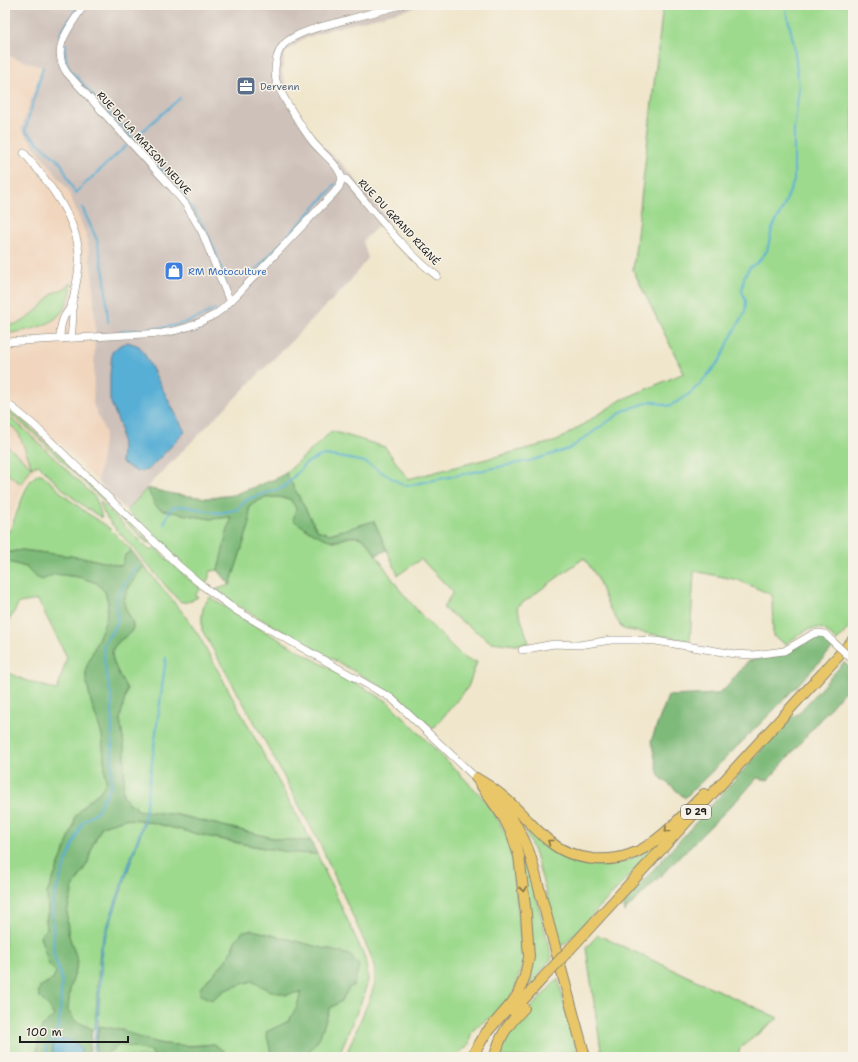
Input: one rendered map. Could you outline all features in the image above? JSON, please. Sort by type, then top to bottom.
[{"type":"main road","name":"D 29","points":[[472,1056],[708,799],[746,755],[853,640]]},
{"type":"main road","points":[[476,778],[501,795],[542,835],[557,847],[580,857],[610,859],[630,855],[651,844],[699,799],[730,766],[746,755]]},
{"type":"main road","points":[[472,1056],[486,1032],[512,1003],[518,994],[525,976],[529,958],[521,869],[517,850],[512,834],[504,818],[476,778]]},
{"type":"main road","points":[[476,778],[507,811],[517,825],[526,844],[585,1057]]},
{"type":"main road","points":[[495,1057],[500,1039],[505,1029],[535,995],[542,979]]},
{"type":"street","name":"RUE DE LA MAISON NEUVE","points":[[84,5],[60,46],[63,67],[186,205],[202,232],[226,295],[231,300]]},
{"type":"street","name":"RUE DU GRAND RIGNÉ","points":[[401,5],[325,26],[301,34],[289,40],[278,53],[275,68],[276,76],[282,94],[313,143],[336,168],[342,179],[346,179],[424,266],[437,276]]},
{"type":"street","points":[[24,153],[53,190],[68,216],[75,232],[79,265],[72,303],[63,320],[60,330],[60,338]]},
{"type":"street","points":[[5,342],[173,331],[189,326],[215,314],[231,300],[334,193],[339,187],[342,179]]},
{"type":"street","points":[[72,303],[74,307],[72,338]]},
{"type":"street","points":[[5,403],[34,425],[179,566],[213,594],[237,611],[391,698],[476,778]]},
{"type":"street","points":[[522,650],[554,644],[580,645],[611,640],[637,640],[656,641],[735,654],[753,655],[784,651],[813,634],[819,633],[825,634],[853,660]]},
{"type":"shaded area","points":[[5,5],[421,5],[332,29],[303,39],[285,53],[282,72],[293,107],[316,140],[346,168],[389,220],[375,229],[363,241],[368,258],[347,285],[147,487],[127,511],[98,482],[105,432],[93,404],[95,327],[93,283],[87,237],[68,190],[21,129],[42,67],[5,55]]},
{"type":"shaded area","points":[[5,55],[42,67],[21,129],[68,190],[87,237],[93,283],[95,327],[93,404],[105,432],[98,482],[57,440],[22,489],[13,514],[5,530]]},
{"type":"green space","points":[[663,5],[853,5],[853,623],[837,641],[825,630],[814,628],[804,632],[786,644],[773,636],[772,595],[738,580],[694,571],[690,641],[623,629],[608,606],[597,577],[584,558],[517,607],[529,643],[516,645],[491,642],[443,608],[453,592],[421,559],[398,575],[374,521],[329,534],[317,530],[286,473],[332,431],[385,447],[408,479],[557,441],[621,400],[684,373],[633,270]]},
{"type":"green space","points":[[72,283],[69,297],[58,316],[41,326],[5,334],[5,325],[17,324],[25,320],[42,306],[53,293]]},
{"type":"green space","points":[[5,407],[26,423],[151,543],[146,542],[30,430],[5,410]]},
{"type":"green space","points":[[5,414],[24,429],[95,497],[102,518],[68,494],[39,465],[32,467],[19,434],[14,428],[5,422]]},
{"type":"green space","points":[[5,444],[32,467],[21,484],[5,472]]},
{"type":"green space","points":[[286,473],[317,530],[330,534],[374,521],[387,550],[376,555],[364,540],[356,536],[338,541],[324,538],[293,520],[296,508],[290,499],[277,497],[264,498],[249,506],[250,523],[230,585],[218,570],[231,517],[211,519],[162,510],[155,505],[147,488],[173,494],[207,498],[233,495],[275,479]]},
{"type":"green space","points":[[38,474],[42,474],[66,497],[107,526],[132,551],[125,555],[122,566],[86,558],[22,550],[5,553],[5,537],[11,528],[25,491],[31,480]]},
{"type":"green space","points":[[147,488],[155,505],[162,510],[211,519],[231,517],[218,570],[211,571],[205,584],[127,511]]},
{"type":"green space","points":[[277,497],[290,499],[296,508],[305,529],[335,542],[355,537],[363,539],[367,542],[400,590],[423,617],[462,656],[468,660],[477,662],[468,687],[433,729],[405,703],[377,684],[238,606],[217,589],[230,585],[250,523],[249,506],[263,498]]},
{"type":"green space","points":[[100,501],[149,550],[155,548],[201,589],[195,595],[198,597],[191,601],[179,601],[110,522],[101,507]]},
{"type":"green space","points":[[22,550],[86,558],[122,566],[125,555],[132,551],[144,566],[130,585],[125,596],[125,607],[132,621],[132,629],[130,633],[115,645],[112,653],[114,664],[127,689],[120,719],[125,752],[123,795],[128,803],[136,807],[137,810],[178,815],[277,839],[311,841],[317,854],[294,853],[264,848],[201,835],[142,820],[125,819],[102,826],[93,844],[88,862],[73,888],[67,912],[68,933],[78,962],[70,989],[68,1010],[74,1020],[92,1029],[89,1057],[37,1057],[40,1031],[54,1016],[45,1002],[40,998],[38,991],[41,986],[53,980],[56,972],[49,965],[40,936],[47,929],[47,893],[74,825],[75,817],[88,801],[101,791],[106,782],[102,735],[91,702],[86,679],[86,668],[106,620],[108,602],[105,592],[97,583],[79,577],[55,574],[42,580],[34,576],[26,567],[5,561],[5,553]]},
{"type":"green space","points":[[5,561],[26,567],[34,576],[55,574],[79,577],[97,583],[105,592],[108,602],[106,620],[86,668],[86,679],[91,702],[102,735],[106,782],[101,791],[88,801],[75,817],[74,825],[47,893],[47,929],[40,937],[56,972],[53,980],[41,986],[40,998],[45,1002],[54,1016],[40,1031],[37,1057],[5,1057],[5,671],[24,680],[57,690],[67,657],[38,600],[19,603],[7,624],[5,623]]},
{"type":"green space","points":[[144,566],[183,613],[199,636],[311,841],[277,839],[178,815],[137,810],[136,807],[128,803],[123,795],[125,752],[120,719],[127,689],[114,664],[112,653],[115,645],[130,633],[132,629],[132,621],[125,607],[125,596],[130,585]]},
{"type":"green space","points":[[210,597],[245,620],[387,701],[483,798],[499,821],[507,837],[513,860],[523,963],[514,992],[497,1015],[486,1020],[475,1028],[471,1034],[469,1044],[456,1057],[345,1057],[375,983],[375,971],[372,958],[321,846],[261,734],[202,630],[203,609]]},
{"type":"green space","points":[[819,637],[824,638],[834,647],[770,714],[685,798],[659,776],[651,741],[668,696],[717,694],[726,688],[748,661],[787,654],[806,640]]},
{"type":"green space","points":[[844,662],[853,672],[853,681],[772,776],[768,780],[757,778],[742,795],[624,912],[624,902],[791,717],[798,714]]},
{"type":"green space","points":[[125,819],[142,820],[142,825],[100,947],[95,1028],[92,1029],[74,1020],[68,1010],[70,989],[78,962],[68,933],[67,912],[73,888],[88,862],[93,844],[102,826]]},
{"type":"green space","points":[[145,821],[252,846],[274,850],[317,854],[365,958],[368,980],[363,997],[338,1057],[309,1057],[309,1051],[319,1039],[330,1008],[341,1001],[349,988],[235,941],[230,955],[206,981],[212,1000],[225,990],[252,981],[268,990],[301,992],[297,1006],[289,1021],[266,1032],[272,1057],[230,1057],[214,1044],[167,1044],[146,1039],[123,1030],[111,1051],[120,1044],[152,1052],[154,1057],[94,1057],[98,1025],[102,947]]},
{"type":"green space","points":[[522,822],[540,840],[559,854],[576,861],[595,865],[622,862],[637,856],[660,843],[566,943],[561,946],[558,942],[536,857]]},
{"type":"green space","points":[[515,834],[522,846],[527,861],[552,958],[523,994],[529,975]]},
{"type":"green space","points":[[253,930],[350,955],[359,965],[354,985],[349,988],[341,1001],[330,1008],[319,1039],[309,1051],[309,1057],[272,1057],[266,1032],[289,1021],[297,1006],[301,992],[286,995],[268,990],[252,981],[225,990],[212,1000],[200,995],[200,988],[230,955],[235,941],[243,931]]},
{"type":"green space","points":[[598,935],[778,1018],[740,1048],[738,1057],[602,1057],[586,948]]},
{"type":"green space","points":[[558,979],[578,1057],[499,1057],[507,1033]]},
{"type":"green space","points":[[99,1026],[123,1030],[138,1037],[162,1044],[194,1046],[214,1044],[230,1057],[154,1057],[152,1052],[120,1044],[101,1056],[96,1051]]},
{"type":"water","points":[[128,342],[139,346],[145,355],[185,432],[148,470],[137,472],[121,462],[122,448],[120,426],[110,400],[112,352],[120,345]]},
{"type":"water","points":[[56,1037],[70,1040],[77,1044],[81,1051],[82,1057],[53,1057],[52,1048]]},
{"type":"waterway","points":[[59,35],[79,5]]},
{"type":"waterway","points":[[164,524],[170,510],[173,507],[184,506],[218,513],[236,510],[248,499],[284,487],[305,464],[324,455],[365,462],[403,485],[410,485],[533,460],[569,449],[623,411],[652,401],[668,406],[689,394],[701,383],[720,360],[745,312],[746,301],[742,292],[744,277],[750,267],[757,263],[767,251],[772,229],[783,208],[794,181],[794,130],[799,88],[794,45],[785,5]]},
{"type":"waterway","points":[[66,44],[65,57],[70,70],[133,139]]},
{"type":"waterway","points":[[43,67],[25,131],[61,163],[75,193],[126,146]]},
{"type":"waterway","points":[[137,136],[180,98]]},
{"type":"waterway","points":[[137,143],[167,176]]},
{"type":"waterway","points":[[249,277],[335,184]]},
{"type":"waterway","points":[[175,185],[192,208],[206,231],[226,280]]},
{"type":"waterway","points":[[82,207],[97,240],[105,279],[108,322]]},
{"type":"waterway","points":[[121,331],[159,328],[181,324],[215,309]]},
{"type":"waterway","points":[[48,1057],[46,1046],[59,1029],[62,979],[54,956],[52,904],[64,867],[82,823],[97,811],[111,785],[112,700],[105,666],[103,646],[118,621],[116,601],[119,593],[137,565]]},
{"type":"waterway","points":[[93,1057],[100,982],[101,947],[144,821],[166,658]]},
{"type":"place","name":"Dervenn","points":[[246,86]]},
{"type":"place","name":"RM Motoculture","points":[[174,271]]}]
